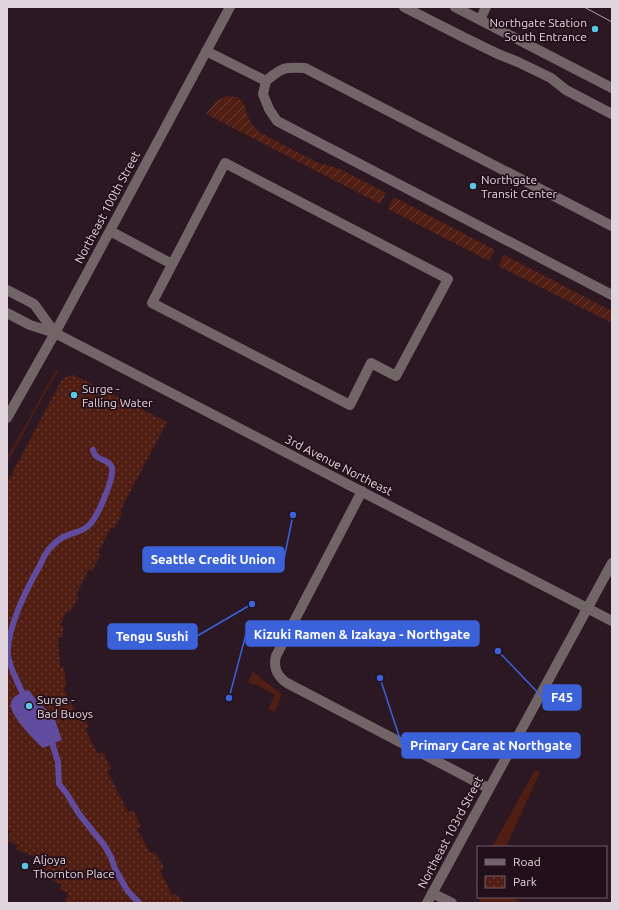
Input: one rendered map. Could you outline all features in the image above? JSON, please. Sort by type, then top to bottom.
[{"type":"street","name":"Northeast 100th Street","points":[[7,418],[55,333],[230,7]]},
{"type":"street","points":[[404,7],[498,54],[551,78],[566,90],[612,114]]},
{"type":"street","points":[[455,7],[612,88]]},
{"type":"street","points":[[480,20],[486,7]]},
{"type":"street","points":[[206,51],[266,81]]},
{"type":"street","points":[[612,226],[305,68],[288,67],[276,72],[266,81],[264,94],[269,109],[277,121],[612,295]]},
{"type":"street","points":[[224,163],[448,279],[396,376],[372,364],[350,405],[152,303],[172,264],[224,163]]},
{"type":"street","points":[[110,231],[172,264]]},
{"type":"street","name":"3rd Avenue Northeast","points":[[7,290],[34,304],[55,333]]},
{"type":"street","name":"3rd Avenue Northeast","points":[[7,313],[30,325],[55,333],[612,621]]},
{"type":"street","points":[[362,491],[276,656],[274,662],[277,674],[287,683],[488,788]]},
{"type":"street","name":"Northeast 103rd Street","points":[[427,903],[488,788],[612,563]]},
{"type":"street","points":[[432,893],[452,903]]},
{"type":"green space","points":[[227,96],[240,99],[245,106],[251,123],[259,132],[316,162],[340,169],[386,193],[380,204],[206,114],[216,101]]},
{"type":"green space","points":[[394,197],[495,250],[489,261],[388,209]]},
{"type":"green space","points":[[504,255],[612,311],[612,323],[498,266]]},
{"type":"green space","points":[[56,370],[58,372],[7,463],[7,458]]},
{"type":"green space","points":[[74,375],[167,422],[120,511],[122,513],[114,529],[111,527],[98,553],[101,554],[92,571],[89,569],[76,595],[79,596],[70,612],[67,611],[60,625],[63,626],[63,637],[58,638],[60,667],[64,667],[66,686],[63,688],[76,712],[81,710],[89,727],[85,729],[98,754],[103,752],[111,769],[107,771],[128,812],[133,810],[141,826],[137,829],[150,853],[155,852],[164,868],[160,871],[172,895],[176,894],[184,903],[64,903],[69,894],[60,889],[62,885],[50,879],[52,873],[43,868],[44,864],[34,859],[35,857],[16,849],[18,845],[8,841],[11,831],[7,829],[7,483],[61,381],[67,376]]},
{"type":"green space","points":[[253,672],[282,694],[275,712],[268,709],[275,695],[255,684],[254,685],[248,682]]},
{"type":"green space","points":[[535,770],[540,772],[506,846],[493,846]]},
{"type":"green space","points":[[478,898],[514,898],[522,903],[481,903]]},
{"type":"shaded area","points":[[29,690],[37,701],[54,717],[62,740],[43,748],[17,720],[11,707],[11,702],[16,696]]},
{"type":"waterway","points":[[25,700],[9,661],[8,645],[10,634],[23,597],[47,552],[61,538],[86,528],[96,516],[108,489],[112,468],[109,463],[98,458],[94,454],[93,450]]},
{"type":"waterway","points":[[50,736],[58,762],[59,784],[79,814],[104,845],[127,890],[139,903]]},
{"type":"tram line","points":[[584,7],[612,22]]},
{"type":"place","name":"Northgate Station South Entrance","points":[[595,29]]},
{"type":"place","name":"Northgate Transit Center","points":[[473,186]]},
{"type":"place","name":"Surge - Falling Water","points":[[74,395]]},
{"type":"place","name":"Seattle Credit Union","points":[[293,515]]},
{"type":"place","name":"Tengu Sushi","points":[[252,604]]},
{"type":"place","name":"F45","points":[[498,651]]},
{"type":"place","name":"Primary Care at Northgate","points":[[380,678]]},
{"type":"place","name":"Kizuki Ramen & Izakaya - Northgate","points":[[229,698]]},
{"type":"place","name":"Surge - Bad Buoys","points":[[29,706]]},
{"type":"place","name":"Aljoya Thornton Place","points":[[25,866]]}]
